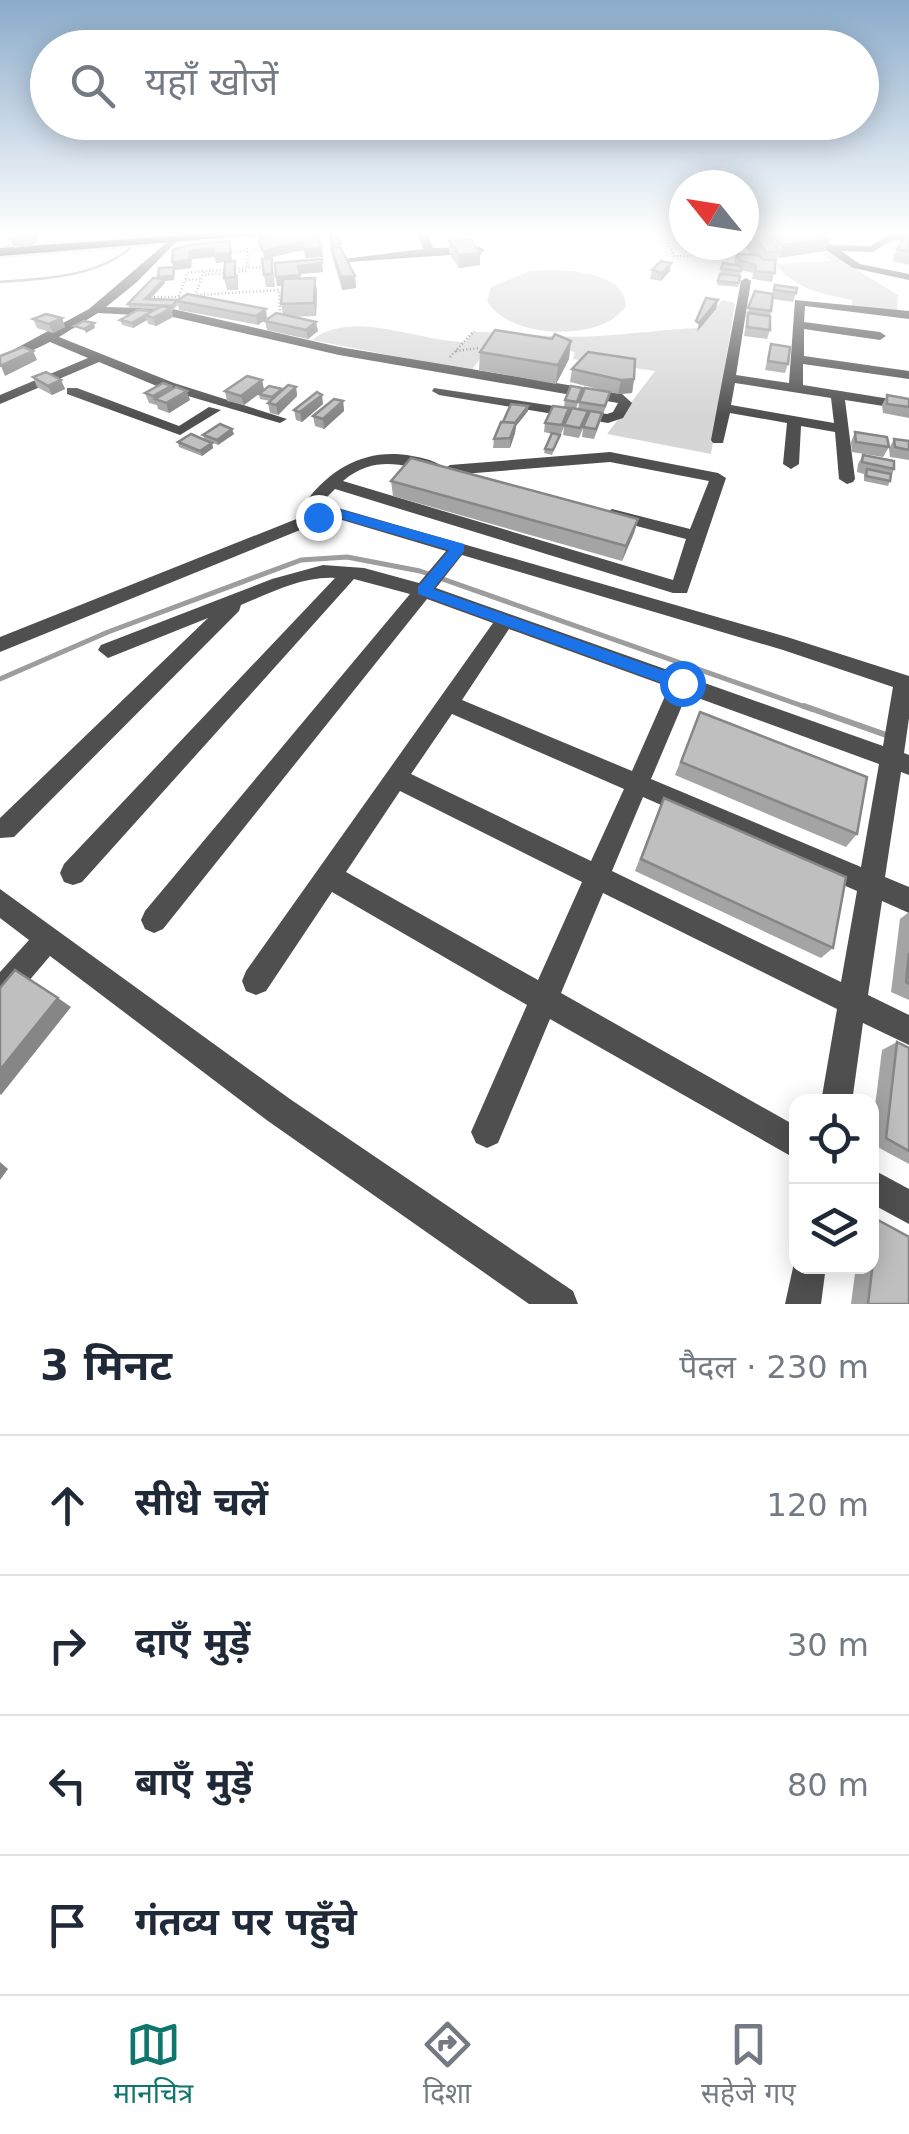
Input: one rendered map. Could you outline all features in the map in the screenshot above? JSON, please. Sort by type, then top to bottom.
[{"type":"street","points":[[0,362],[52,339],[100,310],[117,294]]},
{"type":"street","points":[[718,440],[744,294]]},
{"type":"street","points":[[796,388],[800,302],[908,315]]},
{"type":"street","points":[[100,310],[173,313],[339,352],[622,398],[625,403],[618,415],[608,420],[438,391]]},
{"type":"street","points":[[796,358],[864,351],[908,315]]},
{"type":"street","points":[[799,325],[864,351],[909,376]]},
{"type":"street","points":[[52,339],[219,407],[280,419]]},
{"type":"street","points":[[0,400],[101,357]]},
{"type":"street","points":[[729,378],[909,406]]},
{"type":"street","points":[[72,391],[180,432],[219,407]]},
{"type":"street","points":[[838,395],[847,479]]},
{"type":"street","points":[[202,437],[225,422],[219,407]]},
{"type":"street","points":[[724,408],[842,429]]},
{"type":"street","points":[[791,464],[794,420]]},
{"type":"street","points":[[318,517],[315,500],[332,483],[373,456],[392,455],[506,486]]},
{"type":"street","points":[[332,483],[680,588],[718,478],[610,457],[450,470]]},
{"type":"street","points":[[601,511],[696,536]]},
{"type":"street","points":[[0,645],[331,512],[906,683],[898,750],[837,1094]]},
{"type":"street","points":[[154,920],[459,548]]},
{"type":"street","points":[[108,650],[293,579],[324,572],[431,581],[505,620],[682,683],[898,750]]},
{"type":"street","points":[[73,873],[350,573]]},
{"type":"street","points":[[5,829],[237,600]]},
{"type":"street","points":[[256,981],[505,620]]},
{"type":"street","points":[[487,1132],[682,683]]},
{"type":"street","points":[[448,702],[909,900]]},
{"type":"street","points":[[396,778],[909,1030]]},
{"type":"street","points":[[328,876],[789,1139]]},
{"type":"street","points":[[0,902],[278,1110],[560,1304]]},
{"type":"street","points":[[0,993],[48,938]]},
{"type":"street","points":[[879,1190],[909,1208]]},
{"type":"street","points":[[803,1304],[808,1274]]},
{"type":"path","points":[[154,296],[178,297],[193,303],[199,294]]},
{"type":"path","points":[[280,294],[282,323]]},
{"type":"path","points":[[438,369],[474,331]]},
{"type":"path","points":[[454,351],[478,348]]},
{"type":"shaded area","points":[[489,294],[622,294],[626,306],[614,318],[597,326],[556,332],[515,323],[498,314],[487,301]]},
{"type":"shaded area","points":[[824,294],[896,294],[897,312],[852,306],[852,300]]},
{"type":"shaded area","points":[[722,300],[735,303],[711,454],[607,434],[655,371],[573,359],[575,352],[494,339],[471,371],[312,340],[347,327],[466,342],[472,332],[583,337],[700,328]]},
{"type":"building","points":[[138,294],[150,294],[145,299],[177,300],[172,306],[128,304]]},
{"type":"building","points":[[187,294],[266,309],[256,316],[177,301]]},
{"type":"building","points":[[282,294],[314,294],[314,303],[281,304]]},
{"type":"building","points":[[754,294],[773,294],[771,311],[748,308]]},
{"type":"building","points":[[706,298],[718,300],[699,323],[696,321]]},
{"type":"building","points":[[162,306],[171,308],[153,318],[145,315]]},
{"type":"building","points":[[138,310],[152,311],[132,323],[120,320]]},
{"type":"building","points":[[276,313],[316,322],[306,330],[265,321]]},
{"type":"building","points":[[748,313],[770,316],[770,330],[747,327]]},
{"type":"building","points":[[46,314],[62,318],[49,324],[33,319]]},
{"type":"building","points":[[84,321],[94,323],[84,329],[74,326]]},
{"type":"building","points":[[495,330],[552,339],[555,334],[571,341],[558,365],[480,352]]},
{"type":"building","points":[[771,344],[790,347],[788,364],[768,361]]},
{"type":"building","points":[[23,347],[33,351],[0,366],[0,356]]},
{"type":"building","points":[[588,352],[635,359],[634,379],[621,380],[572,369]]},
{"type":"building","points":[[46,372],[61,380],[48,386],[33,377]]},
{"type":"building","points":[[247,376],[262,380],[241,396],[225,391]]},
{"type":"building","points":[[163,383],[171,386],[153,396],[145,393]]},
{"type":"building","points":[[288,385],[296,387],[276,405],[268,403]]},
{"type":"building","points":[[269,386],[282,389],[272,397],[259,394]]},
{"type":"building","points":[[571,386],[582,388],[577,402],[565,400]]},
{"type":"building","points":[[176,387],[187,391],[166,403],[155,399]]},
{"type":"building","points":[[585,388],[610,392],[605,406],[579,402]]},
{"type":"building","points":[[317,392],[322,395],[300,412],[294,410]]},
{"type":"building","points":[[887,395],[909,399],[909,407],[887,404]]},
{"type":"building","points":[[334,399],[343,401],[323,419],[313,416]]},
{"type":"building","points":[[511,404],[528,406],[515,423],[503,422]]},
{"type":"building","points":[[553,406],[569,408],[562,425],[545,423]]},
{"type":"building","points":[[572,408],[588,411],[580,428],[564,425]]},
{"type":"building","points":[[590,411],[602,413],[596,429],[583,427]]},
{"type":"building","points":[[501,422],[516,423],[510,438],[494,439]]},
{"type":"building","points":[[220,424],[232,429],[217,440],[203,435]]},
{"type":"building","points":[[855,432],[887,437],[889,447],[856,442]]},
{"type":"building","points":[[552,433],[560,435],[553,450],[545,449]]},
{"type":"building","points":[[191,434],[212,443],[200,451],[178,442]]},
{"type":"building","points":[[894,439],[909,441],[909,450],[895,447]]},
{"type":"building","points":[[863,455],[894,461],[894,469],[862,462]]},
{"type":"building","points":[[411,458],[638,519],[626,546],[391,481]]},
{"type":"building","points":[[867,469],[891,474],[890,481],[866,476]]},
{"type":"building","points":[[700,712],[867,777],[857,834],[681,762]]},
{"type":"building","points":[[664,798],[846,877],[833,948],[641,859]]},
{"type":"building","points":[[15,970],[58,998],[0,1070],[0,988]]},
{"type":"building","points":[[897,1042],[909,1048],[909,1151],[886,1138]]},
{"type":"building","points":[[879,1221],[909,1237],[909,1304],[868,1304],[872,1274],[879,1274]]},
{"type":"waterway","points":[[0,679],[108,632],[301,560],[347,557],[420,571],[811,709]]},
{"type":"waterway","points":[[804,706],[889,736]]},
{"type":"route","points":[[318,517],[331,512],[459,548],[424,591],[682,683]]}]
